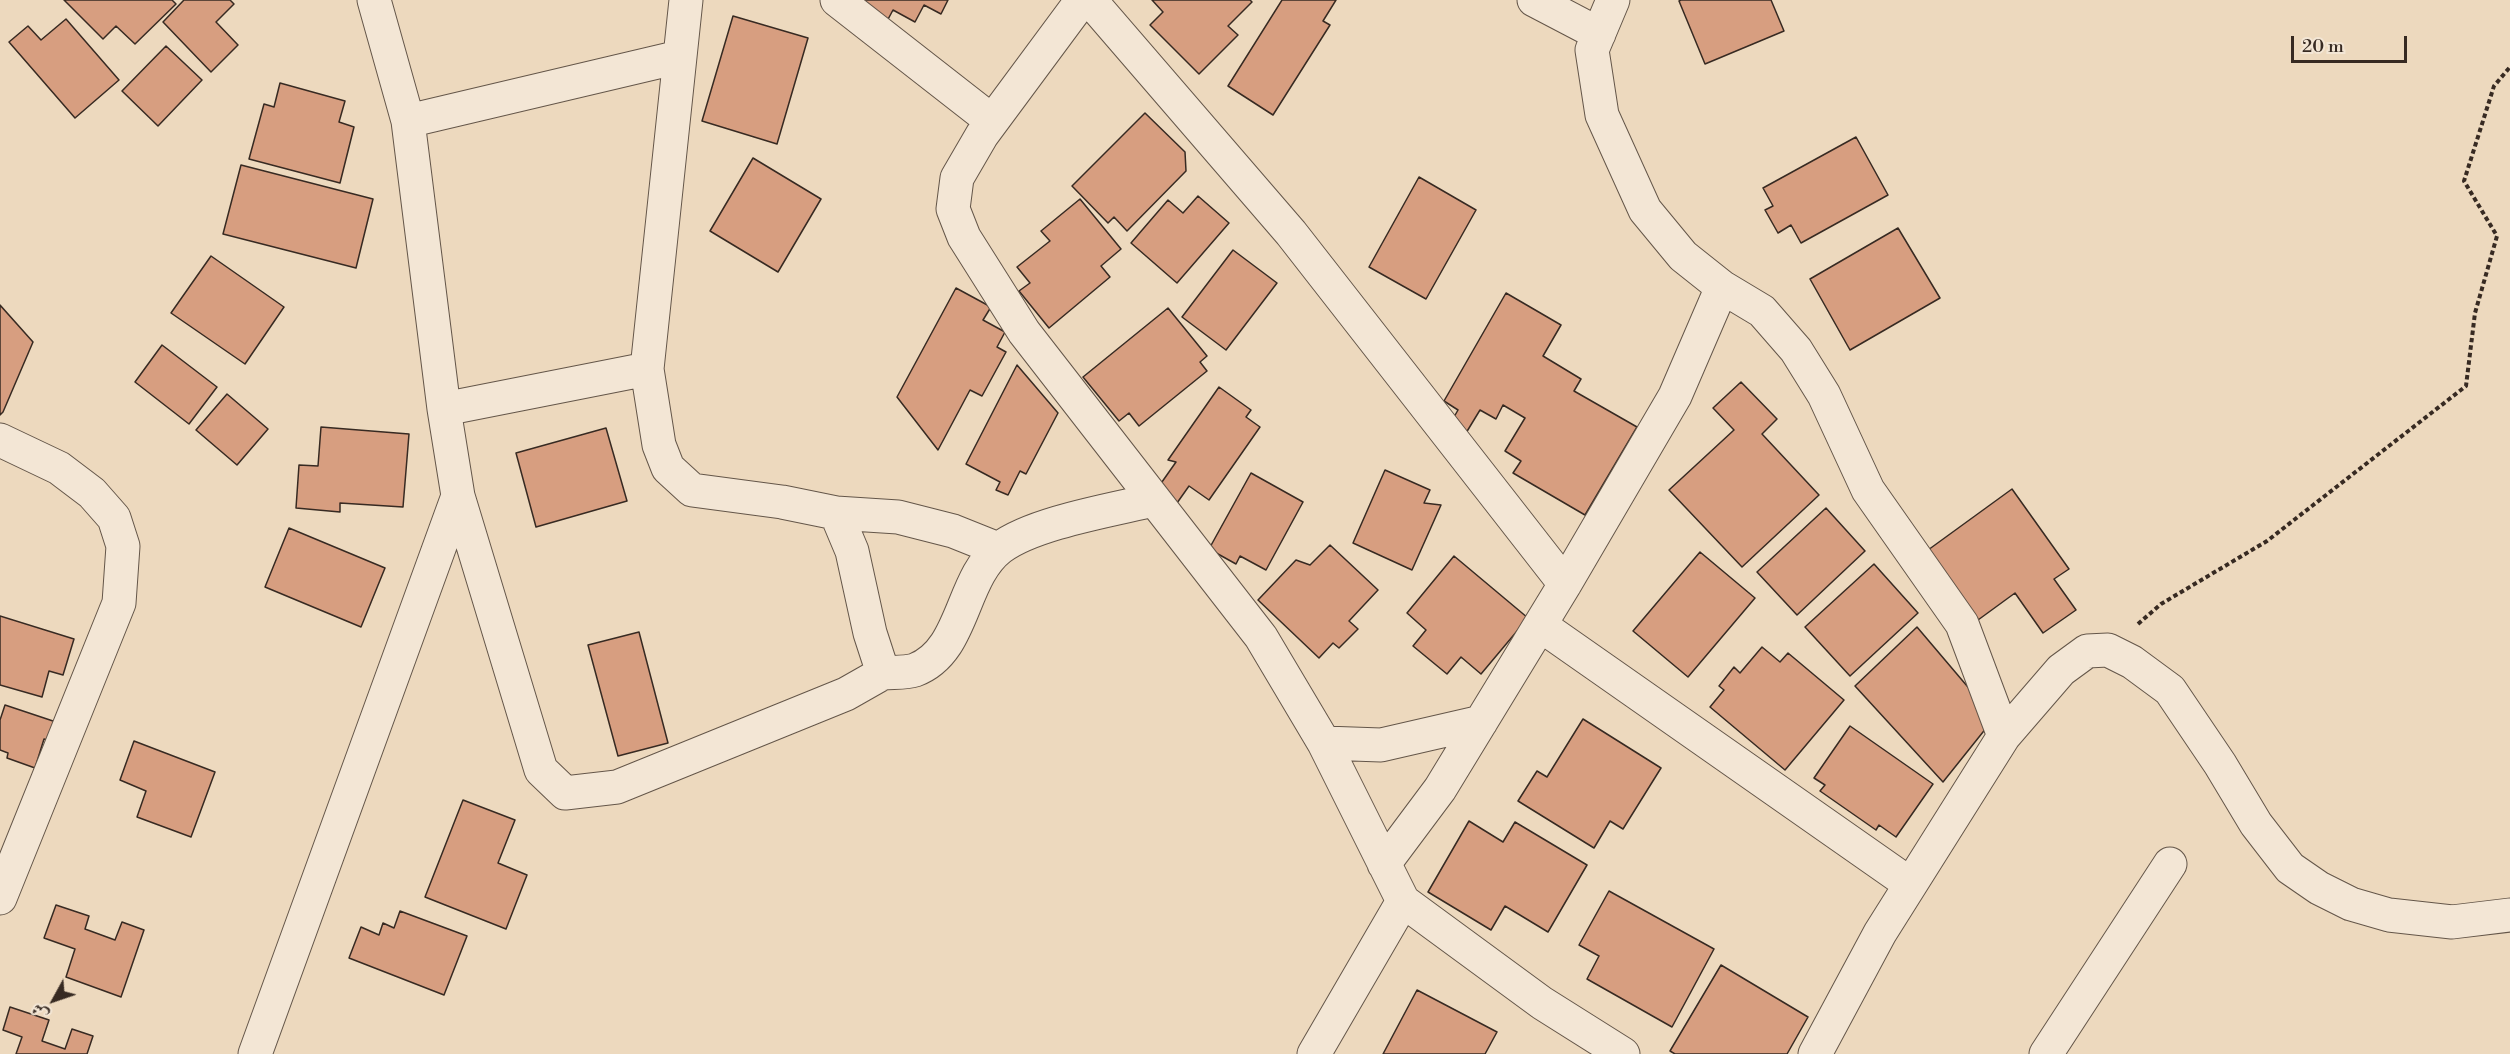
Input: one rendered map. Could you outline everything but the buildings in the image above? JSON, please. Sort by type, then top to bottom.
[{"type":"street","points":[[374,0],[408,121],[444,409],[458,496],[541,770],[565,793],[617,787],[846,694],[883,673],[914,670],[941,655],[979,575],[998,549],[1024,533],[1153,500]]},
{"type":"street","points":[[686,0],[646,369],[659,445],[668,468],[692,490],[782,502],[836,513],[898,517],[953,531],[998,549]]},
{"type":"street","points":[[837,0],[992,121]]},
{"type":"street","points":[[1082,0],[992,121],[957,178],[953,209],[964,237],[1024,332],[1261,637],[1324,743],[1403,901],[1542,1003],[1623,1054]]},
{"type":"street","points":[[1090,0],[1291,233],[1565,584]]},
{"type":"street","points":[[1534,0],[1599,34]]},
{"type":"street","points":[[1613,0],[1592,50],[1602,115],[1645,210],[1683,256],[1722,287],[1761,311],[1796,350],[1824,395],[1868,490],[1962,624],[2004,736]]},
{"type":"street","points":[[408,121],[679,57]]},
{"type":"street","points":[[1384,864],[1440,789],[1565,584],[1675,396],[1722,287]]},
{"type":"street","points":[[444,409],[646,369]]},
{"type":"street","points":[[0,441],[59,468],[92,493],[114,518],[123,546],[119,603],[0,898]]},
{"type":"street","points":[[255,1054],[458,496]]},
{"type":"street","points":[[836,513],[852,551],[870,633],[883,673]]},
{"type":"street","points":[[1540,625],[1910,884]]},
{"type":"street","points":[[1815,1054],[1880,933],[2004,736],[2061,670],[2087,651],[2108,650],[2132,662],[2170,690],[2220,764],[2256,824],[2290,868],[2319,888],[2351,904],[2389,915],[2452,922],[2510,915]]},
{"type":"street","points":[[1324,743],[1382,744],[1481,722]]},
{"type":"street","points":[[2046,1054],[2169,864]]},
{"type":"street","points":[[1314,1054],[1403,901]]},
{"type":"path","points":[[2108,650],[2161,604],[2267,541],[2466,386],[2475,313],[2497,236],[2464,181],[2494,86],[2510,67]]}]
